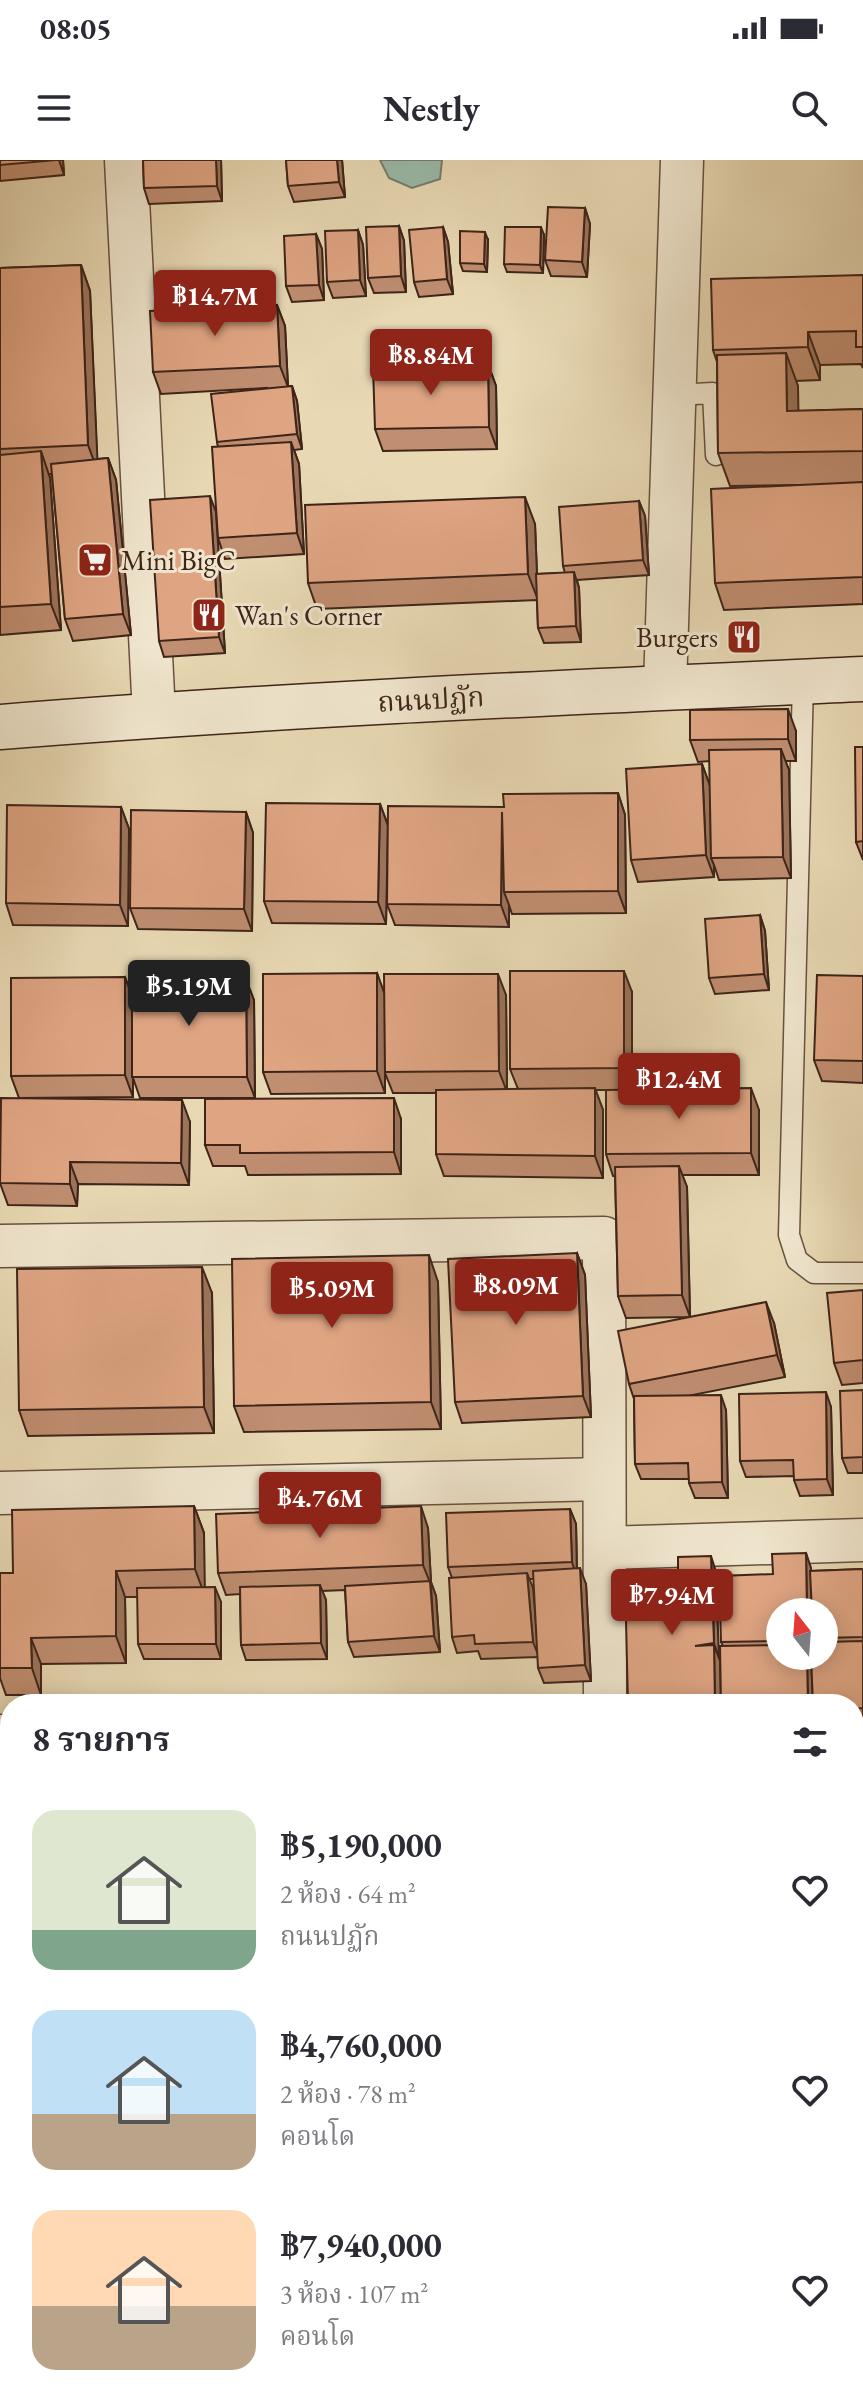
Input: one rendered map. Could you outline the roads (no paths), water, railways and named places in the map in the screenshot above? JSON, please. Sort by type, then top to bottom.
[{"type":"main road","name":"ถนนปฏัก","points":[[0,727],[154,714],[863,679]]},
{"type":"street","points":[[126,160],[154,714]]},
{"type":"street","points":[[665,687],[682,160]]},
{"type":"street","points":[[0,1246],[604,1238],[605,1694]]},
{"type":"street","points":[[0,1493],[604,1479]]},
{"type":"street","points":[[605,1548],[863,1540]]},
{"type":"lane","points":[[674,395],[713,393],[716,455]]},
{"type":"lane","points":[[803,682],[789,1235],[797,1260],[814,1273],[863,1273]]},
{"type":"place","name":"Mini BigC","points":[[95,560]]},
{"type":"place","name":"Wan's Corner","points":[[209,615]]},
{"type":"place","name":"Burgers","points":[[744,637]]}]
